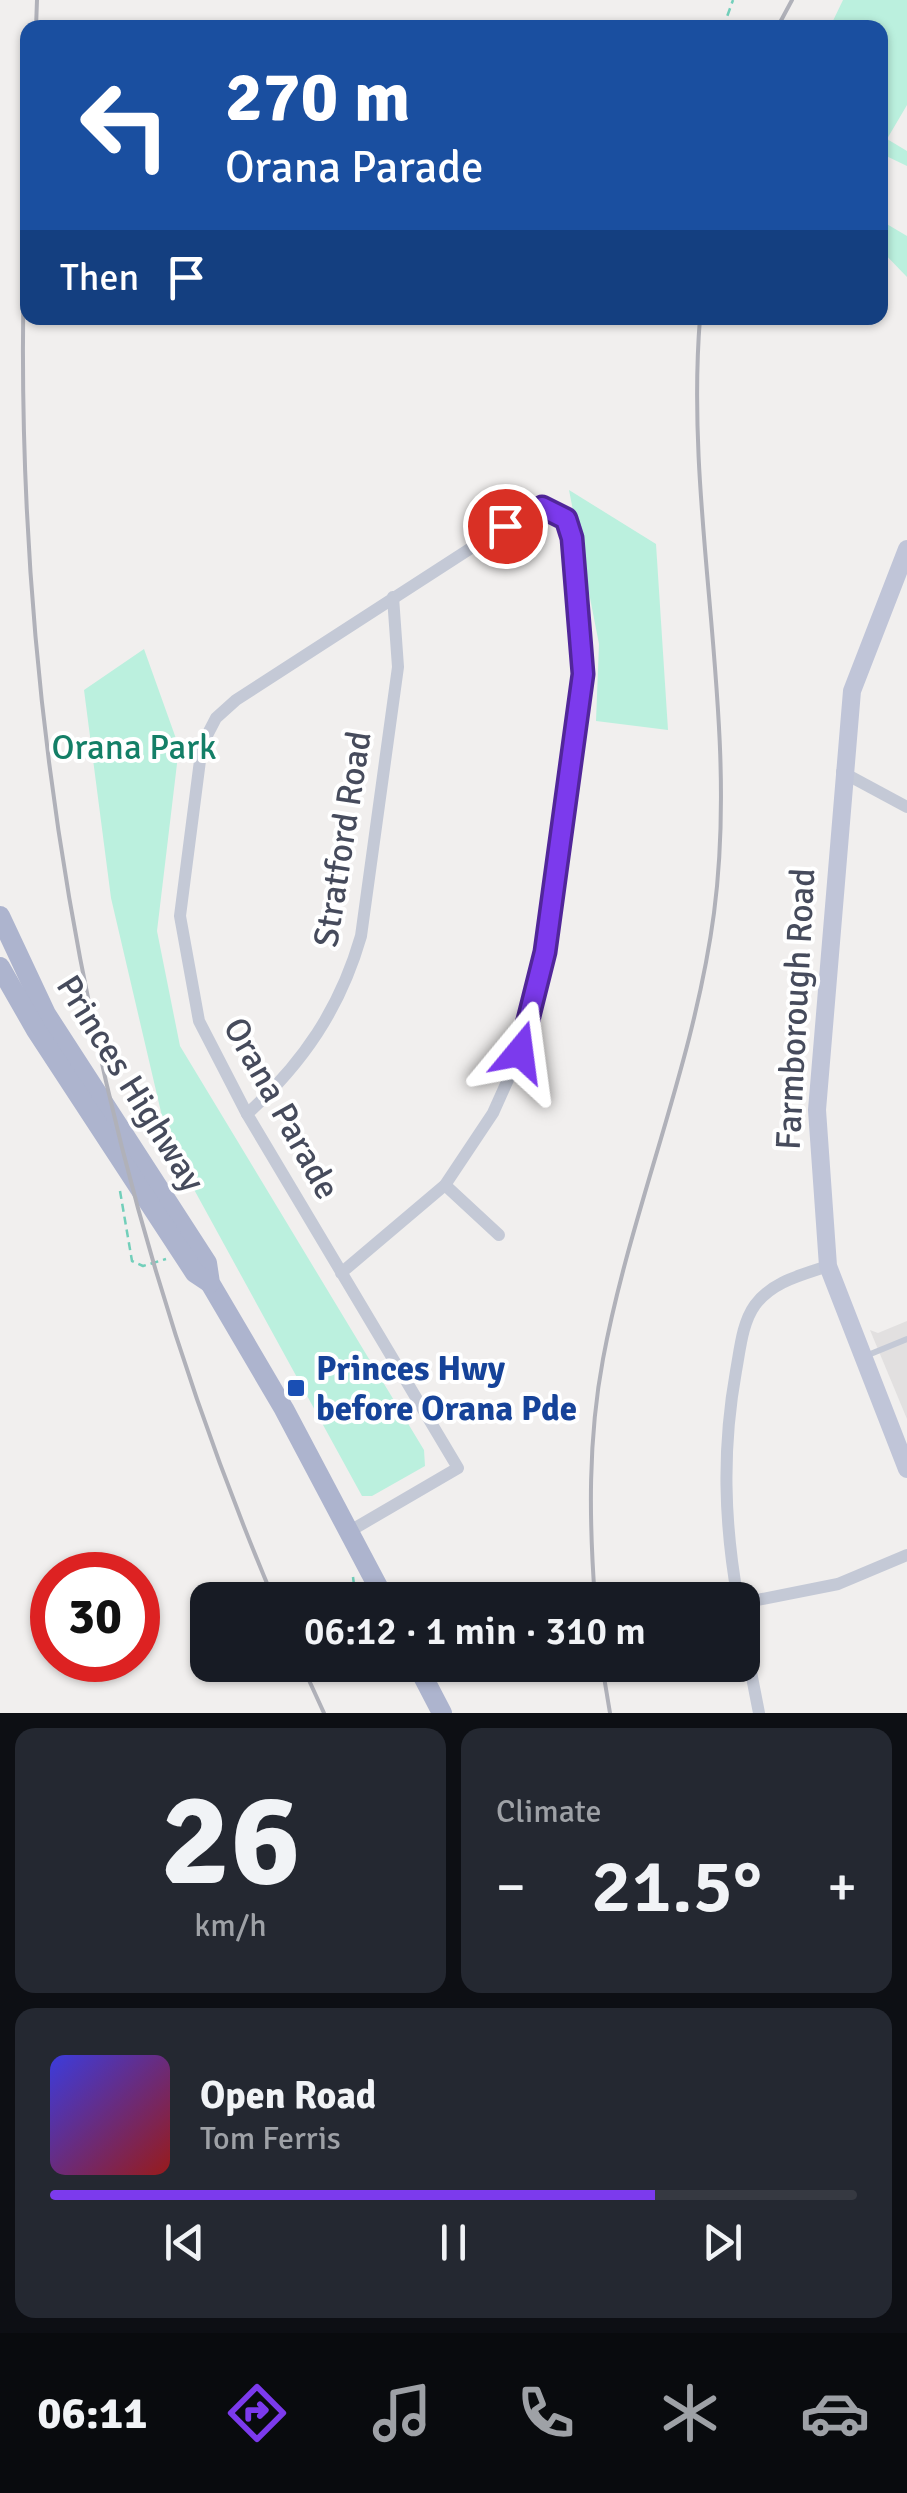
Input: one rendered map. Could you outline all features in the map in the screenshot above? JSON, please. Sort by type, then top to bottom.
[{"type":"main road","name":"Princes Highway","points":[[0,916],[39,1002],[207,1263],[210,1283],[375,1582]]},
{"type":"main road","name":"Princes Highway","points":[[0,967],[36,1030],[194,1274],[210,1283]]},
{"type":"main road","points":[[426,1682],[442,1713]]},
{"type":"street","name":"Orana Parade","points":[[350,1531],[458,1468],[203,1036],[180,930],[202,745],[216,718],[236,700],[533,508],[551,508],[566,519],[572,538],[584,658],[545,952],[531,1019],[508,1082],[476,1142],[446,1185]]},
{"type":"street","name":"Farmborough Road","points":[[907,549],[852,691],[842,772],[817,1110],[828,1266],[907,1470]]},
{"type":"street","name":"Stratford Road","points":[[247,1114],[297,1065],[318,1036],[350,974],[361,936],[398,667],[393,598]]},
{"type":"street","points":[[842,772],[907,807]]},
{"type":"street","points":[[341,1273],[446,1185],[500,1236]]},
{"type":"street","points":[[738,1582],[725,1466],[729,1410],[746,1323],[754,1307],[778,1285],[828,1266]]},
{"type":"street","points":[[760,1598],[838,1584],[907,1556]]},
{"type":"street","points":[[753,1682],[759,1713]]},
{"type":"lane","points":[[862,1357],[907,1339]]},
{"type":"path","points":[[143,1266],[164,1259],[175,1262]]},
{"type":"path","points":[[350,1565],[353,1582]]},
{"type":"shaded area","points":[[907,1321],[907,1419],[870,1330],[878,1333]]},
{"type":"green space","points":[[843,0],[907,0],[907,105],[888,137],[888,20],[833,20]]},
{"type":"green space","points":[[888,140],[907,151],[907,166],[888,157]]},
{"type":"green space","points":[[888,225],[907,236],[907,277],[888,257]]},
{"type":"green space","points":[[569,490],[656,544],[668,730],[596,721],[599,644]]},
{"type":"green space","name":"Orana Park","points":[[144,649],[179,747],[157,931],[180,1046],[424,1450],[425,1466],[372,1496],[362,1496],[168,1142],[111,898],[84,690]]},
{"type":"railway","points":[[36,20],[37,0]]},
{"type":"railway","points":[[781,20],[792,0]]},
{"type":"railway","points":[[24,325],[28,534],[44,717],[69,898],[105,1077],[151,1255],[207,1429],[267,1582]]},
{"type":"railway","points":[[594,1582],[591,1480],[603,1359],[629,1247],[692,1026],[714,913],[721,764],[699,467],[700,325]]},
{"type":"railway","points":[[310,1682],[324,1713]]},
{"type":"railway","points":[[605,1682],[610,1713]]},
{"type":"place","name":"Princes Hwy before Orana Pde","points":[[296,1388]]},
{"type":"route","points":[[505,526],[533,508],[551,508],[566,519],[572,538],[584,642],[545,952],[520,1052]]}]
